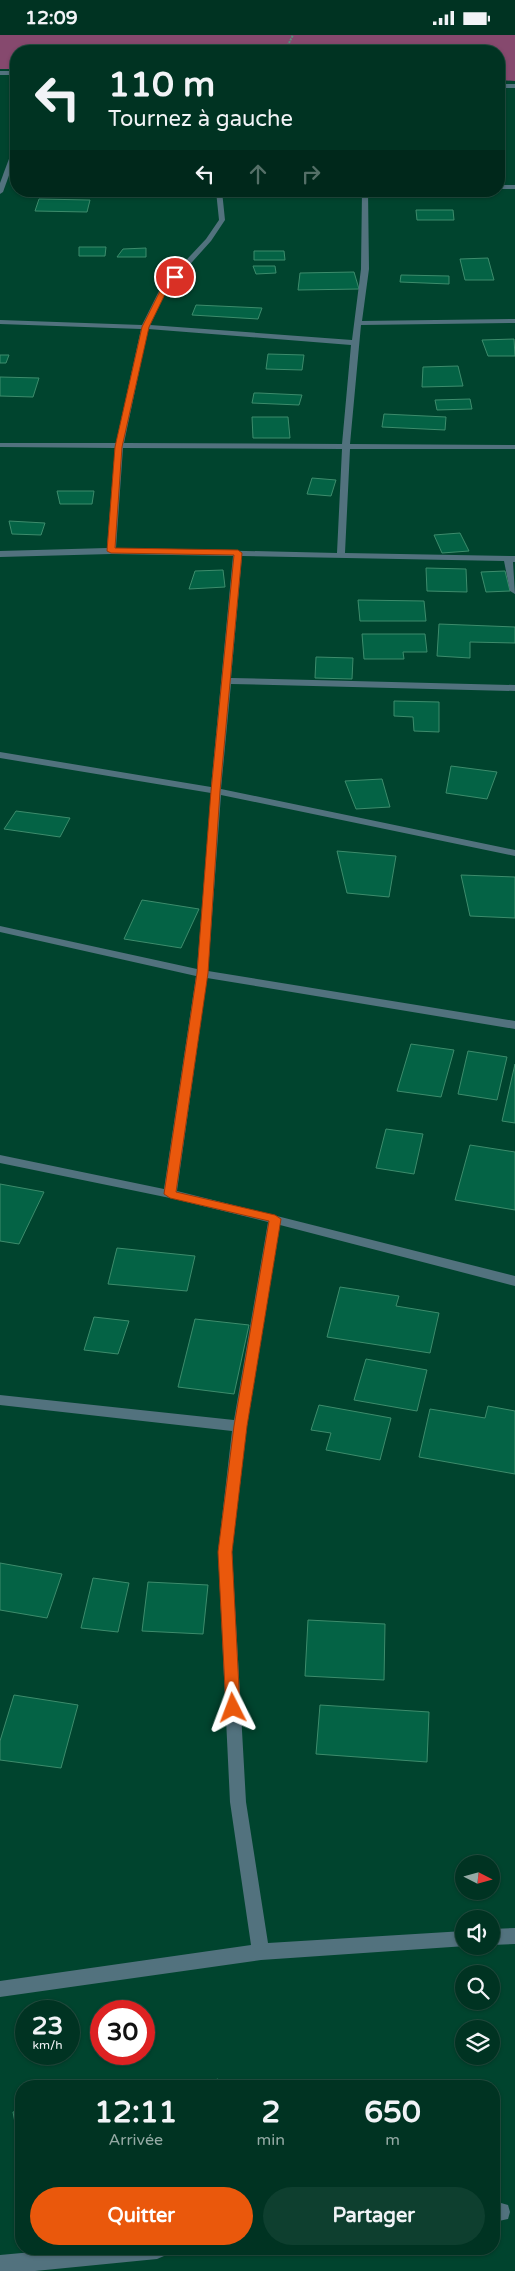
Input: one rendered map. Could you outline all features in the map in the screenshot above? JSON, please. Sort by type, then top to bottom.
[{"type":"street","points":[[0,192],[3,174],[10,159]]},
{"type":"street","points":[[111,551],[119,447],[145,327],[164,289],[209,240],[222,221],[220,197]]},
{"type":"street","points":[[341,554],[346,447],[355,343],[365,269],[365,197]]},
{"type":"street","points":[[358,323],[515,321]]},
{"type":"street","points":[[0,322],[145,327],[355,343]]},
{"type":"street","points":[[0,445],[119,447],[515,447]]},
{"type":"street","points":[[0,554],[111,551],[341,554],[512,559],[515,591]]},
{"type":"street","points":[[170,1194],[202,973],[216,791],[238,553]]},
{"type":"street","points":[[226,681],[515,688]]},
{"type":"street","points":[[0,755],[216,791],[515,853]]},
{"type":"street","points":[[0,929],[202,973],[515,1025]]},
{"type":"street","points":[[0,1159],[170,1194],[515,1281]]},
{"type":"street","points":[[261,1953],[238,1802],[225,1552],[240,1426],[275,1219]]},
{"type":"street","points":[[0,1401],[240,1426]]},
{"type":"street","points":[[500,1936],[515,1935]]},
{"type":"street","points":[[0,1989],[261,1953],[455,1940]]},
{"type":"street","points":[[0,2265],[22,2267],[112,2255]]},
{"type":"shaded area","points":[[0,35],[515,35],[515,81],[505,80],[505,45],[10,45],[10,69],[0,69]]},
{"type":"building","points":[[39,199],[90,200],[87,212],[35,211]]},
{"type":"building","points":[[416,210],[453,210],[454,220],[417,220]]},
{"type":"building","points":[[79,247],[106,247],[105,256],[79,256]]},
{"type":"building","points":[[146,248],[146,257],[117,257],[123,249]]},
{"type":"building","points":[[254,251],[284,251],[285,260],[254,260]]},
{"type":"building","points":[[488,258],[494,280],[465,280],[460,259]]},
{"type":"building","points":[[253,266],[275,266],[276,273],[256,274]]},
{"type":"building","points":[[354,272],[359,289],[298,290],[300,273]]},
{"type":"building","points":[[401,275],[449,276],[449,284],[400,282]]},
{"type":"building","points":[[196,305],[262,308],[258,319],[192,315]]},
{"type":"building","points":[[514,339],[515,356],[488,356],[482,340]]},
{"type":"building","points":[[268,354],[304,355],[302,370],[266,369]]},
{"type":"building","points":[[0,355],[9,355],[6,363],[0,363]]},
{"type":"building","points":[[458,366],[463,386],[422,387],[423,367]]},
{"type":"building","points":[[0,377],[39,378],[33,397],[0,396]]},
{"type":"building","points":[[254,393],[302,395],[299,405],[252,403]]},
{"type":"building","points":[[470,399],[472,409],[437,410],[435,400]]},
{"type":"building","points":[[384,414],[446,417],[445,430],[382,427]]},
{"type":"building","points":[[252,417],[288,417],[290,438],[253,438]]},
{"type":"building","points":[[312,478],[336,480],[331,496],[307,494]]},
{"type":"building","points":[[57,491],[94,491],[92,504],[60,504]]},
{"type":"building","points":[[9,521],[45,523],[41,535],[12,534]]},
{"type":"building","points":[[460,533],[469,551],[442,553],[434,535]]},
{"type":"building","points":[[426,568],[466,569],[467,592],[427,591]]},
{"type":"building","points":[[223,570],[225,587],[189,589],[195,571]]},
{"type":"building","points":[[505,571],[510,591],[486,592],[481,572]]},
{"type":"building","points":[[358,600],[424,601],[426,621],[360,621]]},
{"type":"building","points":[[439,624],[515,627],[515,643],[470,642],[470,658],[437,656]]},
{"type":"building","points":[[362,634],[425,634],[427,652],[403,652],[404,659],[364,659]]},
{"type":"building","points":[[316,657],[353,658],[352,679],[315,678]]},
{"type":"building","points":[[394,701],[439,702],[439,732],[414,731],[413,717],[394,716]]},
{"type":"building","points":[[451,766],[497,772],[487,799],[446,793]]},
{"type":"building","points":[[382,779],[390,807],[356,809],[345,781]]},
{"type":"building","points":[[16,811],[70,818],[60,837],[4,829]]},
{"type":"building","points":[[337,851],[396,856],[389,897],[347,893]]},
{"type":"building","points":[[461,875],[515,877],[515,918],[470,916]]},
{"type":"building","points":[[142,900],[199,909],[181,948],[124,939]]},
{"type":"building","points":[[411,1044],[454,1050],[441,1097],[397,1091]]},
{"type":"building","points":[[468,1051],[507,1057],[497,1100],[458,1094]]},
{"type":"building","points":[[515,1064],[515,1123],[502,1121]]},
{"type":"building","points":[[386,1129],[423,1134],[414,1174],[376,1168]]},
{"type":"building","points":[[470,1145],[515,1152],[515,1210],[455,1200]]},
{"type":"building","points":[[0,1184],[44,1192],[19,1244],[0,1241]]},
{"type":"building","points":[[117,1248],[195,1256],[187,1291],[108,1284]]},
{"type":"building","points":[[340,1287],[399,1296],[396,1306],[439,1313],[430,1353],[327,1337]]},
{"type":"building","points":[[94,1317],[129,1321],[118,1354],[84,1350]]},
{"type":"building","points":[[195,1319],[249,1325],[234,1394],[178,1387]]},
{"type":"building","points":[[366,1359],[427,1370],[417,1411],[354,1400]]},
{"type":"building","points":[[319,1405],[391,1418],[380,1460],[326,1450],[331,1433],[311,1430]]},
{"type":"building","points":[[488,1406],[515,1411],[515,1474],[419,1457],[430,1409],[485,1418]]},
{"type":"building","points":[[0,1563],[62,1574],[47,1618],[0,1610]]},
{"type":"building","points":[[93,1578],[129,1583],[118,1632],[81,1628]]},
{"type":"building","points":[[148,1582],[208,1585],[203,1634],[142,1631]]},
{"type":"building","points":[[308,1620],[385,1624],[384,1680],[305,1676]]},
{"type":"building","points":[[14,1695],[78,1705],[61,1768],[0,1760],[0,1741]]},
{"type":"building","points":[[320,1705],[429,1712],[427,1762],[316,1754]]},
{"type":"route","points":[[175,277],[164,289],[145,327],[119,447],[111,551],[238,553],[216,791],[202,973],[170,1194],[275,1219],[240,1426],[225,1552],[233,1708]]}]
